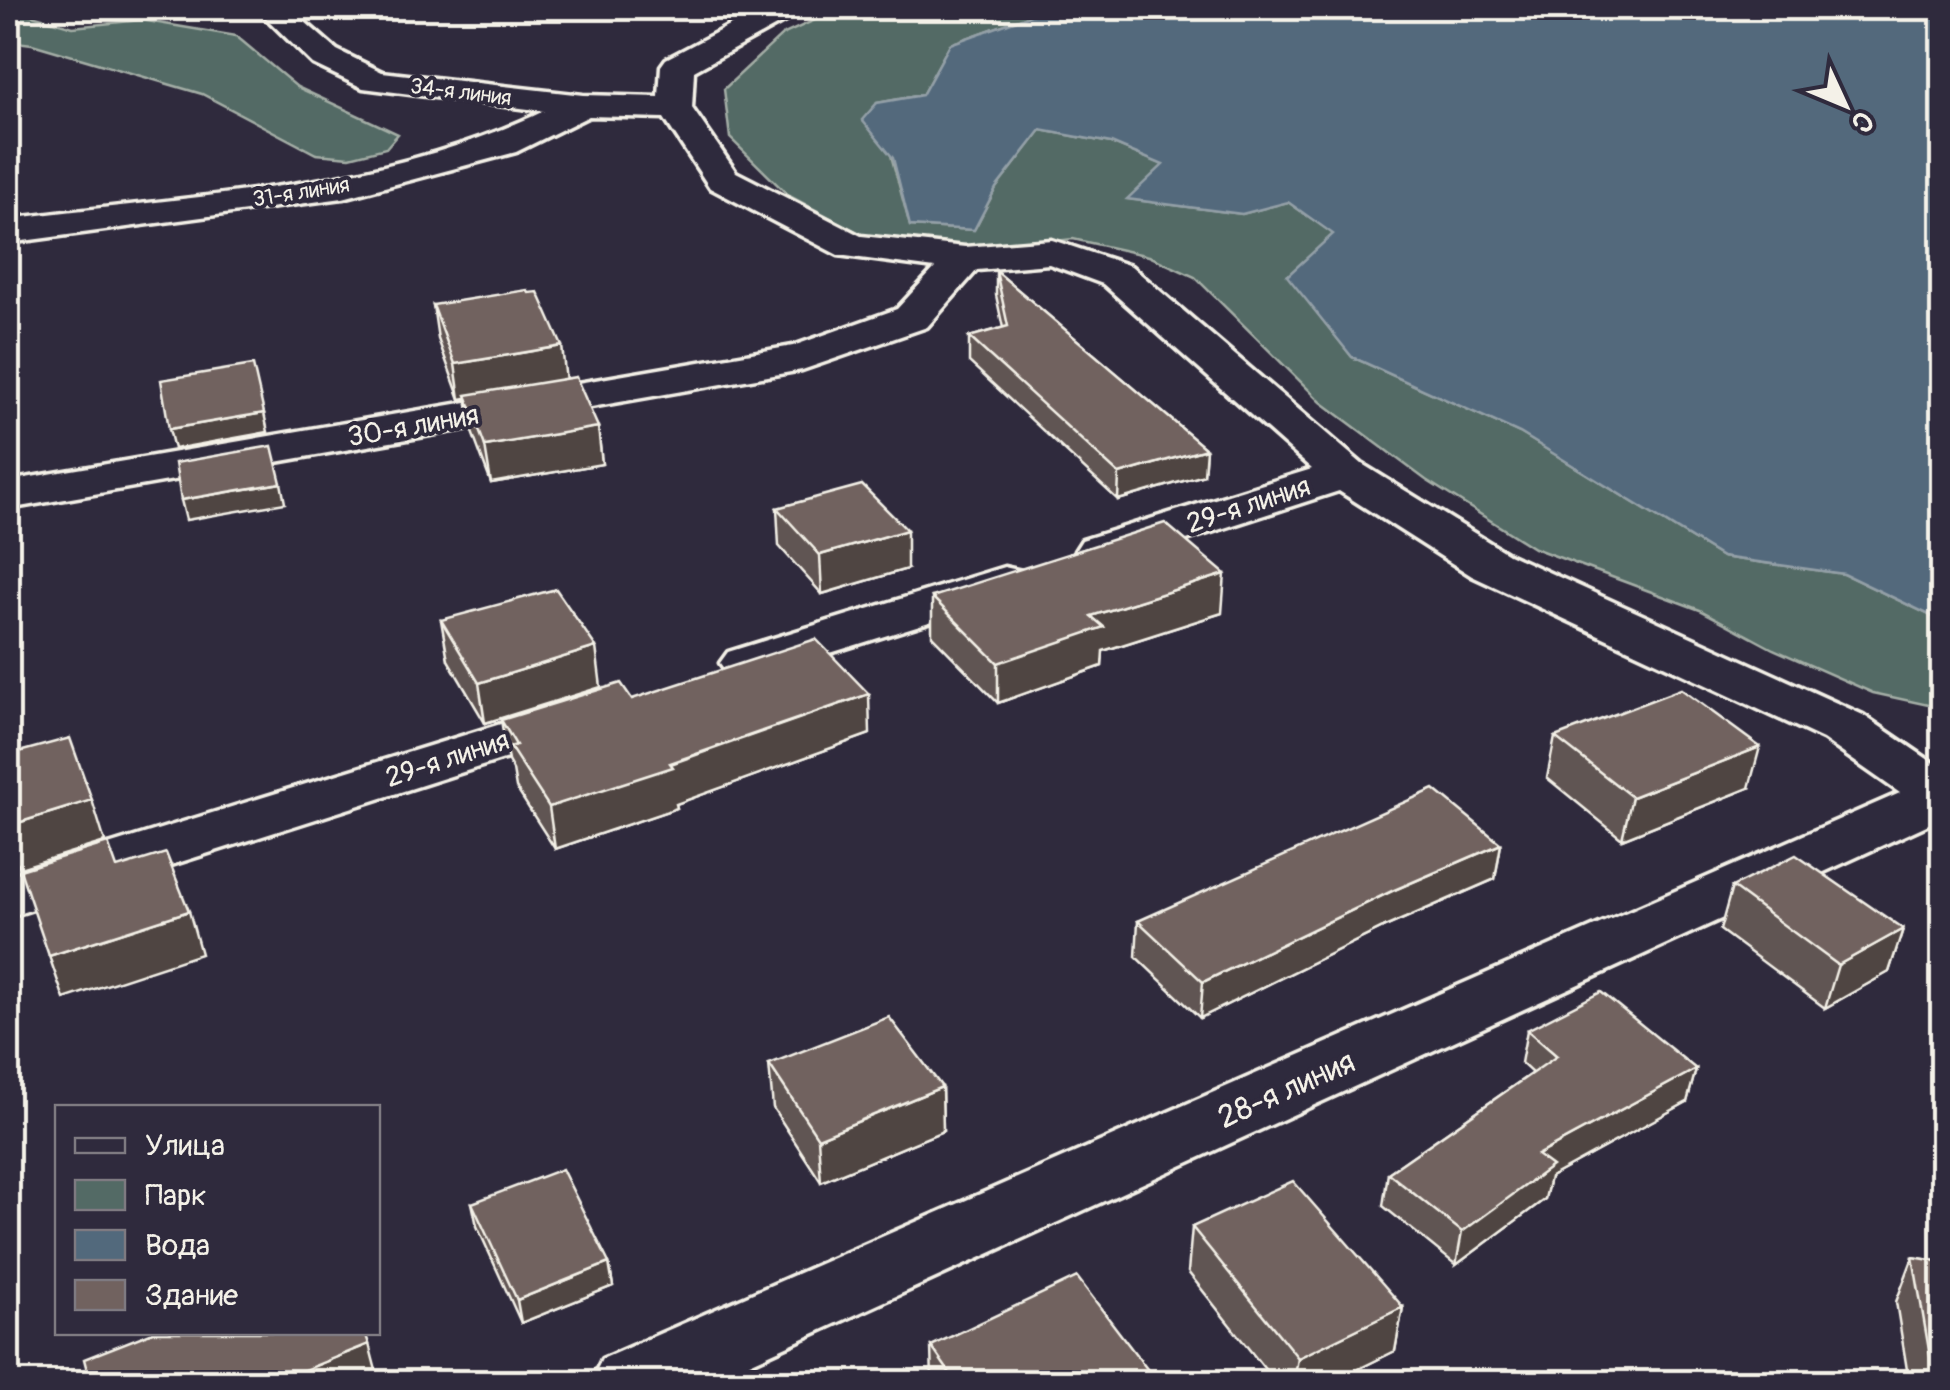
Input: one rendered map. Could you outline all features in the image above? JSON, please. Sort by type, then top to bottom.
[{"type":"street","name":"34-я линия","points":[[270,8],[325,57],[376,81],[583,105],[675,108]]},
{"type":"street","points":[[775,9],[678,66],[675,108],[722,180],[852,247],[965,259],[1052,252],[1116,275],[1345,474],[1490,565],[1843,727],[1942,796]]},
{"type":"street","name":"31-я линия","points":[[8,231],[343,187],[503,144],[583,105]]},
{"type":"street","name":"30-я линия","points":[[8,496],[802,358],[912,318],[965,259]]},
{"type":"street","name":"29-я линия","points":[[704,676],[1345,474]]},
{"type":"street","name":"29-я линия","points":[[8,897],[629,700]]},
{"type":"street","name":"28-я линия","points":[[630,1382],[1942,796]]},
{"type":"green space","points":[[8,8],[73,27],[141,20],[236,36],[297,87],[398,134],[386,148],[350,157],[316,154],[202,94],[32,44],[8,41]]},
{"type":"green space","points":[[841,8],[1050,8],[950,44],[922,95],[877,103],[910,226],[974,230],[996,188],[1041,130],[1111,143],[1164,165],[1129,199],[1242,214],[1288,202],[1334,234],[1288,276],[1352,357],[1520,433],[1722,557],[1844,574],[1942,621],[1942,708],[1873,693],[1773,649],[1700,610],[1534,548],[1426,480],[1321,402],[1195,277],[1149,256],[1073,239],[991,248],[935,248],[863,235],[788,195],[730,138],[724,89],[782,35]]},
{"type":"water","points":[[1050,8],[1942,8],[1942,621],[1844,574],[1722,557],[1520,433],[1352,357],[1287,276],[1333,234],[1288,202],[1242,214],[1127,199],[1163,165],[1111,143],[1041,130],[996,188],[974,230],[910,226],[893,158],[862,120],[877,103],[922,95],[950,44]]},
{"type":"building","points":[[996,271],[1206,449],[1119,474],[969,337],[1008,326]]},
{"type":"building","points":[[527,290],[538,292],[562,346],[455,364],[433,305]]},
{"type":"building","points":[[253,365],[264,413],[169,429],[161,380]]},
{"type":"building","points":[[576,377],[598,427],[485,446],[466,395]]},
{"type":"building","points":[[272,446],[281,483],[181,500],[175,463]]},
{"type":"building","points":[[862,485],[907,530],[820,555],[777,508]]},
{"type":"building","points":[[1165,523],[1225,574],[1091,616],[1104,627],[998,663],[932,597]]},
{"type":"building","points":[[556,589],[596,647],[479,683],[441,620]]},
{"type":"building","points":[[816,639],[869,694],[670,763],[673,767],[549,807],[510,747],[516,745],[501,720],[621,683],[632,699]]},
{"type":"building","points":[[1681,689],[1760,747],[1632,797],[1555,737]]},
{"type":"building","points":[[70,738],[92,800],[8,826],[8,755]]},
{"type":"building","points":[[1434,789],[1501,844],[1392,891],[1203,982],[1138,921]]},
{"type":"building","points":[[108,843],[117,868],[166,853],[189,911],[49,956],[20,870]]},
{"type":"building","points":[[1796,855],[1903,929],[1838,965],[1732,887]]},
{"type":"building","points":[[1601,992],[1696,1069],[1537,1155],[1552,1166],[1462,1232],[1388,1173],[1557,1056],[1527,1030]]},
{"type":"building","points":[[889,1017],[942,1087],[818,1138],[769,1064]]},
{"type":"building","points":[[562,1169],[609,1263],[517,1300],[472,1203]]},
{"type":"building","points":[[1293,1181],[1403,1307],[1298,1358],[1192,1227]]},
{"type":"building","points":[[1913,1257],[1942,1262],[1942,1364],[1931,1362]]},
{"type":"building","points":[[1077,1277],[1157,1382],[956,1382],[931,1346]]},
{"type":"building","points":[[145,1335],[366,1335],[369,1344],[275,1382],[90,1382],[84,1359]]}]
